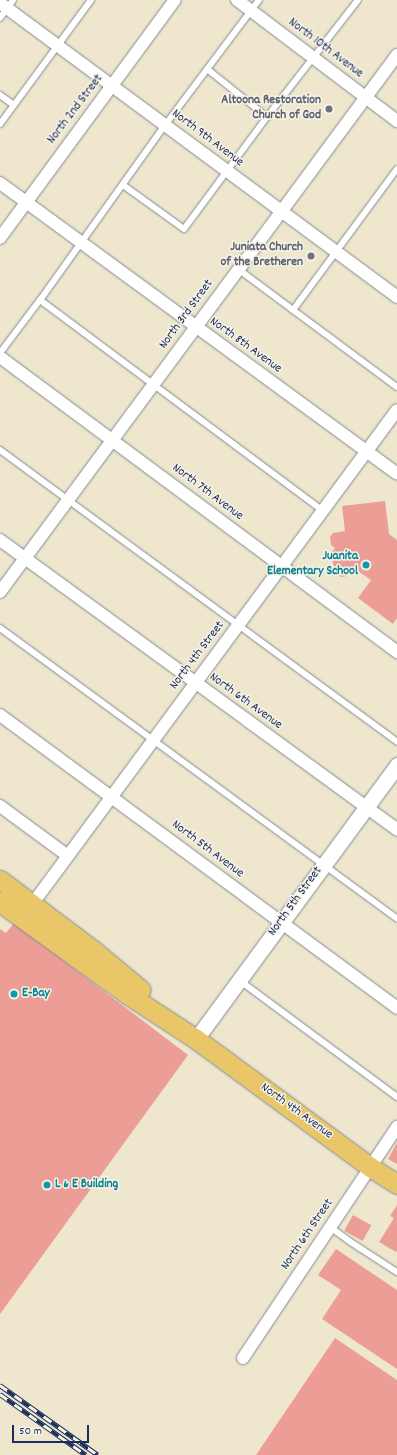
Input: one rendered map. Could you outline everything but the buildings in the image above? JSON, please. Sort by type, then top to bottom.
[{"type":"main road","points":[[0,880],[27,911]]},
{"type":"main road","points":[[0,902],[27,911]]},
{"type":"main road","name":"North 4th Avenue","points":[[27,911],[135,984],[196,1039],[370,1167],[397,1184]]},
{"type":"street","name":"North 2nd Street","points":[[0,238],[175,0]]},
{"type":"street","name":"North 10th Avenue","points":[[237,0],[397,120]]},
{"type":"street","name":"North 9th Avenue","points":[[5,8],[58,45],[397,296]]},
{"type":"street","name":"North 3rd Street","points":[[0,592],[397,55]]},
{"type":"street","name":"North 8th Avenue","points":[[0,183],[397,474]]},
{"type":"street","name":"North 7th Avenue","points":[[0,357],[397,652]]},
{"type":"street","name":"North 4th Street","points":[[27,911],[237,626],[368,452],[397,410]]},
{"type":"street","name":"North 6th Avenue","points":[[0,540],[397,830]]},
{"type":"street","name":"North 5th Avenue","points":[[0,715],[112,796],[397,1008]]},
{"type":"street","name":"North 5th Street","points":[[196,1039],[397,766]]},
{"type":"street","points":[[0,806],[68,856]]},
{"type":"street","name":"North 6th Street","points":[[242,1358],[397,1127]]},
{"type":"lane","points":[[0,124],[91,0]]},
{"type":"lane","points":[[0,353],[82,244],[165,125],[259,0]]},
{"type":"lane","points":[[123,185],[184,229],[226,170],[312,57],[358,0]]},
{"type":"lane","points":[[207,69],[267,117]]},
{"type":"lane","points":[[0,94],[14,104]]},
{"type":"lane","points":[[293,310],[397,169]]},
{"type":"lane","points":[[238,269],[397,387]]},
{"type":"lane","points":[[40,300],[323,511]]},
{"type":"lane","points":[[0,450],[67,501],[397,742]]},
{"type":"lane","points":[[0,628],[397,919]]},
{"type":"lane","points":[[239,980],[397,1097]]},
{"type":"lane","points":[[330,1227],[348,1241],[397,1272]]},
{"type":"railway","points":[[0,1385],[98,1455]]},
{"type":"railway","points":[[0,1394],[86,1455]]},
{"type":"place","name":"Altoona Restoration Church of God","points":[[329,109]]},
{"type":"place","name":"Juniata Church of the Bretheren","points":[[311,256]]},
{"type":"place","name":"Juanita Elementary School","points":[[366,565]]},
{"type":"place","name":"E-Bay","points":[[14,994]]},
{"type":"place","name":"L & E Building","points":[[47,1185]]}]
